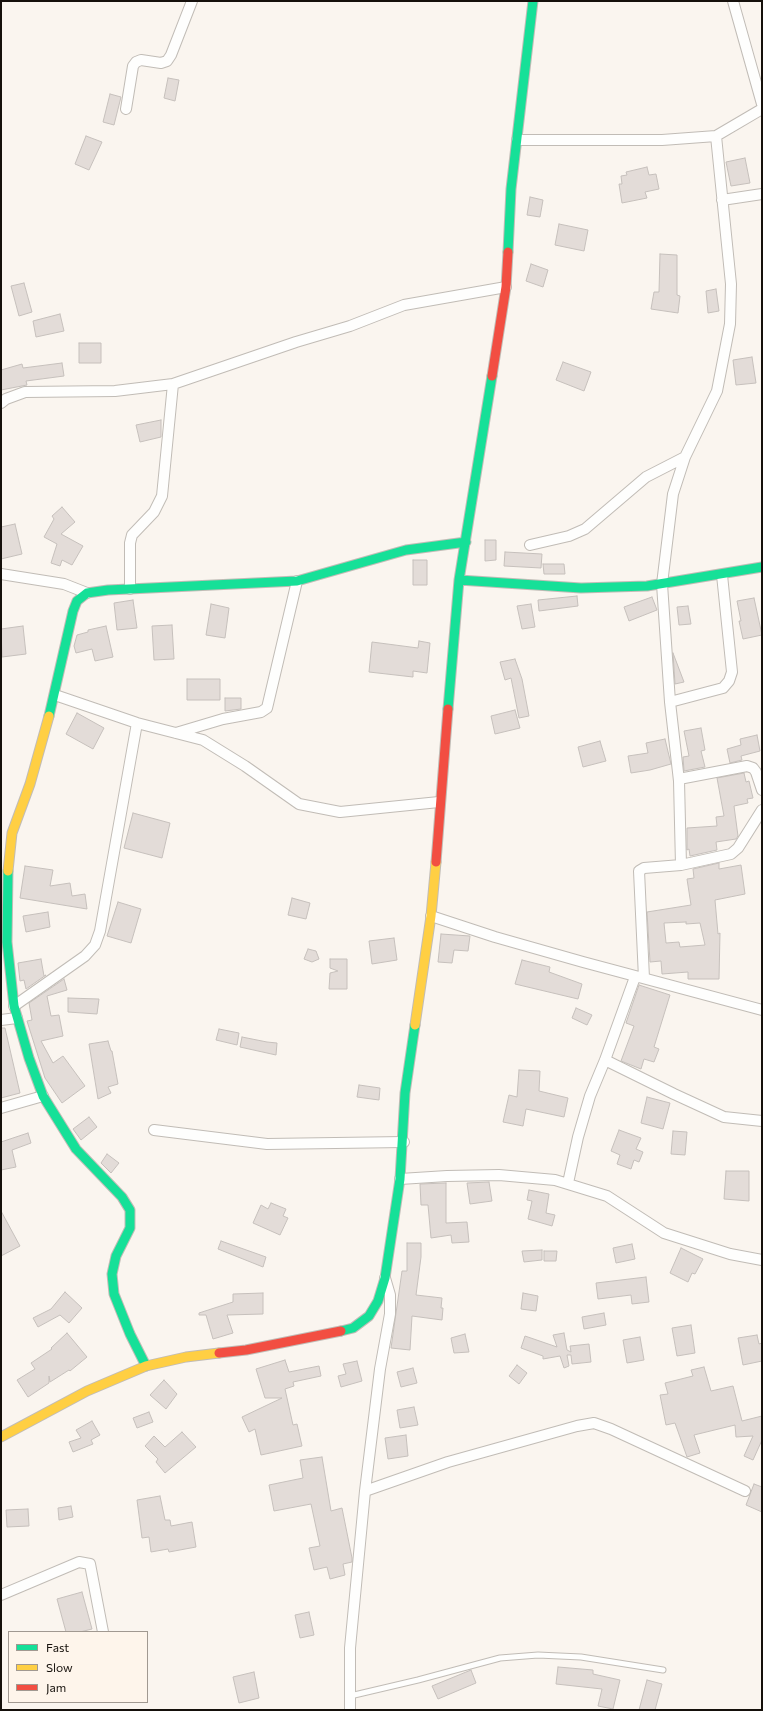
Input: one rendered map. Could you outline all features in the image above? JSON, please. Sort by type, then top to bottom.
[{"type":"street","points":[[126,109],[133,66],[136,62],[141,60],[160,63],[167,61],[171,55],[192,1]]},
{"type":"street","points":[[1,1437],[87,1391],[146,1366],[186,1357],[246,1350],[294,1342],[353,1328],[369,1316],[378,1301],[385,1278],[400,1179],[404,1142],[405,1093],[431,916],[439,802],[459,580],[506,288],[511,189],[533,1]]},
{"type":"street","points":[[733,1],[762,104]]},
{"type":"street","points":[[517,140],[662,140],[716,136],[762,109]]},
{"type":"street","points":[[680,865],[679,779],[670,702],[662,584],[673,494],[685,457],[717,391],[730,324],[731,284],[716,136]]},
{"type":"street","points":[[722,200],[762,194]]},
{"type":"street","points":[[1,403],[25,392],[115,391],[173,384],[296,342],[350,326],[404,305],[506,288]]},
{"type":"street","points":[[130,589],[130,543],[132,535],[154,512],[162,496],[173,384]]},
{"type":"street","points":[[530,545],[569,536],[585,529],[646,478],[685,457]]},
{"type":"street","points":[[1,574],[64,584],[87,593],[130,589],[297,581],[406,550],[466,542]]},
{"type":"street","points":[[459,580],[580,588],[662,584],[762,567]]},
{"type":"street","points":[[670,702],[723,688],[729,681],[732,672],[722,575]]},
{"type":"street","points":[[175,733],[223,720],[261,712],[267,708],[297,581]]},
{"type":"street","points":[[87,593],[78,601],[73,611],[55,695],[30,784],[12,833],[7,884],[7,935],[14,1006],[29,1058],[43,1096],[76,1148],[122,1197],[130,1210],[130,1228],[116,1256],[112,1274],[114,1294],[130,1334],[146,1366]]},
{"type":"street","points":[[55,695],[137,723],[203,740],[245,766],[299,804],[340,812],[439,802]]},
{"type":"street","points":[[14,1006],[85,956],[95,945],[100,931],[137,723]]},
{"type":"street","points":[[679,779],[747,766],[753,768],[756,772],[762,790]]},
{"type":"street","points":[[568,1183],[578,1137],[590,1096],[639,977],[643,930],[638,874],[644,868],[680,865],[731,854],[738,848],[762,810]]},
{"type":"street","points":[[431,916],[495,937],[762,1010]]},
{"type":"street","points":[[1,1020],[17,1018]]},
{"type":"street","points":[[605,1060],[724,1117],[762,1120]]},
{"type":"street","points":[[1,1108],[43,1096]]},
{"type":"street","points":[[154,1130],[266,1144],[404,1142]]},
{"type":"street","points":[[400,1179],[499,1175],[555,1180],[607,1196],[664,1234],[730,1254],[762,1260]]},
{"type":"street","points":[[350,1710],[350,1648],[365,1491],[380,1369],[390,1314],[390,1295],[385,1278]]},
{"type":"street","points":[[365,1491],[448,1462],[577,1426],[594,1423],[611,1429],[744,1491]]},
{"type":"street","points":[[1,1595],[79,1562],[90,1564],[103,1631]]},
{"type":"lane","points":[[350,1696],[500,1658],[538,1655],[581,1657],[663,1670]]},
{"type":"building","points":[[168,78],[179,80],[175,101],[164,98]]},
{"type":"building","points":[[110,94],[121,97],[114,125],[103,122]]},
{"type":"building","points":[[86,136],[102,142],[89,170],[75,164]]},
{"type":"building","points":[[745,158],[750,183],[731,186],[726,162]]},
{"type":"building","points":[[647,167],[649,175],[656,174],[659,189],[645,192],[647,198],[622,203],[619,184],[622,184],[621,176],[627,175],[626,172]]},
{"type":"building","points":[[530,197],[543,200],[540,217],[527,215]]},
{"type":"building","points":[[559,224],[588,230],[584,251],[555,245]]},
{"type":"building","points":[[660,254],[677,255],[677,295],[680,296],[678,313],[651,309],[654,292],[659,292]]},
{"type":"building","points":[[531,264],[548,270],[543,287],[526,281]]},
{"type":"building","points":[[24,283],[32,312],[19,316],[11,286]]},
{"type":"building","points":[[716,289],[719,311],[708,313],[706,291]]},
{"type":"building","points":[[60,314],[64,331],[36,337],[33,321]]},
{"type":"building","points":[[79,343],[101,343],[101,363],[79,363]]},
{"type":"building","points":[[752,357],[756,383],[736,385],[733,360]]},
{"type":"building","points":[[563,362],[591,372],[584,391],[556,380]]},
{"type":"building","points":[[62,363],[64,376],[26,381],[27,385],[1,390],[1,370],[22,364],[23,368]]},
{"type":"building","points":[[161,420],[161,437],[140,442],[136,425]]},
{"type":"building","points":[[62,507],[75,522],[61,534],[83,546],[72,565],[62,560],[60,566],[51,563],[57,544],[44,537],[54,519],[52,516]]},
{"type":"building","points":[[15,524],[22,554],[1,559],[1,527]]},
{"type":"building","points":[[485,540],[496,540],[496,560],[485,561]]},
{"type":"building","points":[[505,552],[542,554],[541,568],[504,566]]},
{"type":"building","points":[[413,560],[427,560],[427,585],[413,585]]},
{"type":"building","points":[[543,564],[564,564],[565,574],[544,574]]},
{"type":"building","points":[[577,596],[578,606],[539,611],[538,600]]},
{"type":"building","points":[[652,597],[657,610],[629,621],[624,607]]},
{"type":"building","points":[[754,598],[762,635],[743,639],[737,601]]},
{"type":"building","points":[[133,600],[137,628],[117,630],[114,603]]},
{"type":"building","points":[[211,604],[229,608],[225,638],[206,635]]},
{"type":"building","points":[[531,604],[535,627],[522,629],[517,606]]},
{"type":"building","points":[[688,606],[691,624],[679,625],[677,607]]},
{"type":"building","points":[[172,625],[174,659],[154,660],[152,626]]},
{"type":"building","points":[[23,626],[26,654],[2,657],[1,629]]},
{"type":"building","points":[[106,626],[113,657],[95,661],[92,649],[76,653],[74,646],[77,635],[88,632],[88,630]]},
{"type":"building","points":[[419,641],[430,643],[427,673],[413,671],[413,677],[369,672],[372,642],[418,648]]},
{"type":"building","points":[[673,653],[684,682],[675,684]]},
{"type":"building","points":[[515,659],[522,679],[529,716],[519,718],[511,678],[505,680],[500,662]]},
{"type":"building","points":[[187,679],[220,679],[220,700],[187,700]]},
{"type":"building","points":[[225,698],[241,698],[241,709],[225,711]]},
{"type":"building","points":[[515,710],[520,728],[495,734],[491,716]]},
{"type":"building","points":[[77,713],[104,728],[93,749],[66,734]]},
{"type":"building","points":[[701,728],[705,750],[701,751],[705,767],[684,771],[683,757],[689,756],[684,731]]},
{"type":"building","points":[[757,735],[760,751],[741,756],[742,760],[730,763],[727,749],[741,745],[740,739]]},
{"type":"building","points":[[665,739],[671,764],[650,770],[631,773],[628,756],[648,753],[646,743]]},
{"type":"building","points":[[600,741],[606,761],[583,767],[578,747]]},
{"type":"building","points":[[744,773],[746,782],[749,781],[753,798],[747,799],[748,803],[734,806],[738,836],[736,839],[716,842],[717,850],[690,856],[689,849],[687,850],[687,828],[717,826],[716,817],[724,816],[717,778]]},
{"type":"building","points":[[133,813],[170,823],[162,858],[124,848]]},
{"type":"building","points":[[719,863],[719,869],[741,865],[745,894],[715,900],[718,934],[720,933],[719,979],[688,979],[688,972],[662,974],[661,961],[650,962],[647,912],[691,905],[687,879],[694,878],[693,869]],"holes":[[[686,922],[686,924],[700,923],[705,945],[680,947],[679,942],[666,943],[664,923]]]},
{"type":"building","points":[[25,866],[53,870],[50,886],[70,883],[72,896],[85,894],[87,909],[20,898]]},
{"type":"building","points":[[292,898],[310,903],[306,919],[288,915]]},
{"type":"building","points":[[118,902],[141,909],[131,943],[107,936]]},
{"type":"building","points":[[48,912],[50,927],[26,932],[23,916]]},
{"type":"building","points":[[441,934],[470,936],[468,951],[454,950],[452,963],[438,962]]},
{"type":"building","points":[[394,938],[397,960],[372,964],[369,941]]},
{"type":"building","points":[[308,949],[316,951],[319,959],[312,962],[304,959]]},
{"type":"building","points":[[41,959],[44,976],[46,975],[26,989],[24,980],[20,981],[18,963]]},
{"type":"building","points":[[330,959],[347,959],[347,989],[329,989],[330,973],[338,971],[330,968]]},
{"type":"building","points":[[522,960],[550,967],[549,972],[582,984],[578,999],[515,984]]},
{"type":"building","points":[[64,979],[67,990],[47,996],[51,1016],[59,1015],[63,1036],[41,1041],[53,1063],[63,1056],[85,1086],[62,1103],[45,1078],[27,1021],[32,1020],[29,1003]]},
{"type":"building","points":[[639,985],[670,995],[654,1047],[659,1049],[654,1062],[644,1059],[641,1069],[621,1061],[634,1026],[626,1023]]},
{"type":"building","points":[[68,998],[99,999],[97,1014],[68,1012]]},
{"type":"building","points":[[576,1008],[592,1015],[587,1025],[572,1018]]},
{"type":"building","points":[[1,1028],[5,1028],[20,1093],[1,1098]]},
{"type":"building","points":[[219,1029],[239,1033],[237,1045],[216,1040]]},
{"type":"building","points":[[242,1037],[277,1043],[276,1055],[240,1047]]},
{"type":"building","points":[[108,1041],[112,1051],[118,1084],[108,1087],[111,1093],[98,1099],[89,1044]]},
{"type":"building","points":[[519,1070],[540,1071],[539,1091],[568,1098],[564,1117],[526,1109],[523,1126],[503,1122],[509,1095],[517,1097]]},
{"type":"building","points":[[359,1085],[380,1088],[379,1100],[357,1097]]},
{"type":"building","points":[[647,1097],[670,1103],[663,1129],[641,1123]]},
{"type":"building","points":[[89,1117],[97,1127],[81,1140],[73,1129]]},
{"type":"building","points":[[619,1130],[641,1138],[636,1149],[643,1152],[639,1162],[634,1160],[631,1169],[617,1164],[620,1155],[611,1151]]},
{"type":"building","points":[[673,1131],[687,1132],[685,1155],[671,1154]]},
{"type":"building","points":[[28,1133],[31,1143],[12,1150],[16,1167],[1,1170],[1,1142]]},
{"type":"building","points":[[107,1154],[119,1163],[111,1173],[101,1163]]},
{"type":"building","points":[[726,1171],[749,1171],[749,1201],[724,1199]]},
{"type":"building","points":[[489,1182],[492,1201],[470,1204],[467,1183]]},
{"type":"building","points":[[446,1183],[446,1223],[467,1222],[469,1242],[452,1243],[451,1235],[431,1238],[428,1205],[421,1205],[420,1184]]},
{"type":"building","points":[[529,1190],[549,1194],[546,1213],[555,1215],[552,1226],[528,1219],[532,1201],[527,1200]]},
{"type":"building","points":[[271,1203],[286,1209],[283,1216],[288,1218],[280,1235],[253,1223],[261,1205],[268,1209]]},
{"type":"building","points":[[1,1211],[20,1246],[1,1256]]},
{"type":"building","points":[[221,1241],[266,1257],[263,1267],[218,1249]]},
{"type":"building","points":[[407,1243],[421,1243],[421,1257],[416,1295],[442,1298],[441,1308],[443,1308],[442,1320],[412,1316],[410,1350],[391,1348],[402,1271],[407,1271]]},
{"type":"building","points":[[632,1244],[635,1259],[616,1263],[613,1248]]},
{"type":"building","points":[[681,1248],[703,1259],[695,1274],[692,1273],[688,1282],[670,1273]]},
{"type":"building","points":[[542,1250],[542,1260],[524,1262],[522,1251]]},
{"type":"building","points":[[544,1251],[557,1251],[556,1261],[544,1261]]},
{"type":"building","points":[[646,1277],[649,1302],[632,1304],[631,1295],[598,1299],[596,1283]]},
{"type":"building","points":[[65,1292],[82,1308],[69,1323],[60,1315],[38,1327],[33,1318],[51,1309]]},
{"type":"building","points":[[263,1293],[263,1314],[227,1315],[233,1333],[213,1339],[206,1315],[199,1315],[199,1313],[233,1302],[233,1294]]},
{"type":"building","points":[[523,1293],[538,1296],[536,1311],[521,1309]]},
{"type":"building","points":[[604,1313],[606,1325],[584,1329],[582,1317]]},
{"type":"building","points":[[691,1325],[695,1353],[677,1356],[672,1328]]},
{"type":"building","points":[[67,1333],[87,1357],[70,1371],[69,1370],[50,1382],[49,1376],[49,1383],[28,1397],[17,1380],[35,1369],[31,1363],[52,1349],[51,1348]]},
{"type":"building","points":[[564,1333],[567,1350],[571,1352],[570,1346],[589,1344],[591,1362],[572,1364],[571,1355],[567,1355],[569,1366],[564,1368],[560,1356],[543,1359],[543,1356],[521,1348],[525,1336],[557,1347],[553,1335]]},
{"type":"building","points":[[465,1334],[469,1352],[454,1353],[451,1338]]},
{"type":"building","points":[[757,1335],[759,1344],[762,1343],[762,1361],[743,1365],[738,1338]]},
{"type":"building","points":[[640,1337],[644,1360],[627,1363],[623,1340]]},
{"type":"building","points":[[285,1360],[289,1372],[319,1366],[321,1376],[293,1382],[294,1386],[285,1389],[293,1425],[297,1424],[302,1446],[261,1455],[255,1429],[249,1432],[242,1417],[282,1398],[265,1398],[256,1369]]},
{"type":"building","points":[[357,1361],[362,1381],[341,1387],[338,1376],[346,1374],[343,1364]]},
{"type":"building","points":[[517,1365],[527,1373],[519,1384],[509,1376]]},
{"type":"building","points":[[704,1367],[711,1391],[733,1386],[742,1421],[762,1416],[762,1440],[753,1460],[744,1456],[753,1436],[736,1437],[735,1425],[694,1435],[700,1453],[687,1457],[675,1423],[666,1425],[660,1395],[668,1394],[665,1383],[693,1376],[691,1370]]},
{"type":"building","points":[[413,1368],[417,1383],[401,1387],[397,1372]]},
{"type":"building","points":[[164,1380],[177,1394],[166,1409],[150,1395]]},
{"type":"building","points":[[414,1407],[418,1425],[400,1428],[397,1410]]},
{"type":"building","points":[[149,1412],[153,1422],[137,1428],[133,1418]]},
{"type":"building","points":[[92,1421],[100,1435],[91,1440],[93,1444],[73,1452],[69,1442],[81,1438],[76,1430]]},
{"type":"building","points":[[182,1432],[196,1447],[165,1473],[156,1462],[158,1459],[145,1446],[154,1436],[165,1447]]},
{"type":"building","points":[[406,1435],[408,1456],[388,1459],[385,1438]]},
{"type":"building","points":[[322,1457],[331,1511],[342,1508],[352,1558],[352,1562],[343,1564],[345,1575],[330,1579],[327,1567],[314,1570],[309,1548],[320,1546],[311,1504],[274,1511],[269,1485],[303,1478],[300,1460]]},
{"type":"building","points":[[754,1484],[762,1487],[762,1512],[746,1505]]},
{"type":"building","points":[[160,1496],[165,1520],[170,1520],[171,1526],[192,1522],[196,1547],[169,1552],[168,1549],[151,1552],[149,1537],[142,1538],[137,1500]]},
{"type":"building","points":[[71,1506],[73,1517],[59,1520],[58,1508]]},
{"type":"building","points":[[28,1509],[29,1526],[7,1527],[6,1510]]},
{"type":"building","points":[[82,1592],[92,1629],[84,1631],[66,1631],[57,1599]]},
{"type":"building","points":[[309,1612],[314,1635],[300,1638],[295,1615]]},
{"type":"building","points":[[558,1667],[593,1670],[593,1674],[620,1680],[613,1709],[598,1706],[602,1689],[556,1684]]},
{"type":"building","points":[[471,1670],[476,1683],[438,1699],[432,1686]]},
{"type":"building","points":[[254,1672],[259,1698],[239,1703],[233,1677]]},
{"type":"building","points":[[647,1680],[662,1684],[655,1710],[639,1710]]},
{"type":"traffic: fast","points":[[508,252],[511,189],[533,1]]},
{"type":"traffic: fast","points":[[448,709],[459,580],[492,376]]},
{"type":"traffic: fast","points":[[49,716],[73,611],[77,601],[87,593],[108,590],[297,581],[406,550],[466,542]]},
{"type":"traffic: fast","points":[[459,580],[581,588],[647,586],[762,567]]},
{"type":"traffic: fast","points":[[8,871],[7,942],[14,1006],[29,1058],[43,1096],[76,1149],[122,1197],[130,1210],[130,1228],[116,1256],[112,1274],[114,1294],[130,1334],[146,1366]]},
{"type":"traffic: fast","points":[[341,1331],[353,1328],[369,1316],[378,1301],[385,1278],[400,1179],[405,1093],[415,1025]]},
{"type":"traffic: slow","points":[[8,871],[12,833],[30,784],[49,716]]},
{"type":"traffic: slow","points":[[415,1025],[431,916],[436,862]]},
{"type":"traffic: slow","points":[[1,1437],[87,1391],[146,1366],[186,1357],[219,1353]]},
{"type":"traffic: jam","points":[[492,376],[506,287],[508,252]]},
{"type":"traffic: jam","points":[[436,862],[448,709]]},
{"type":"traffic: jam","points":[[219,1353],[246,1350],[341,1331]]}]
